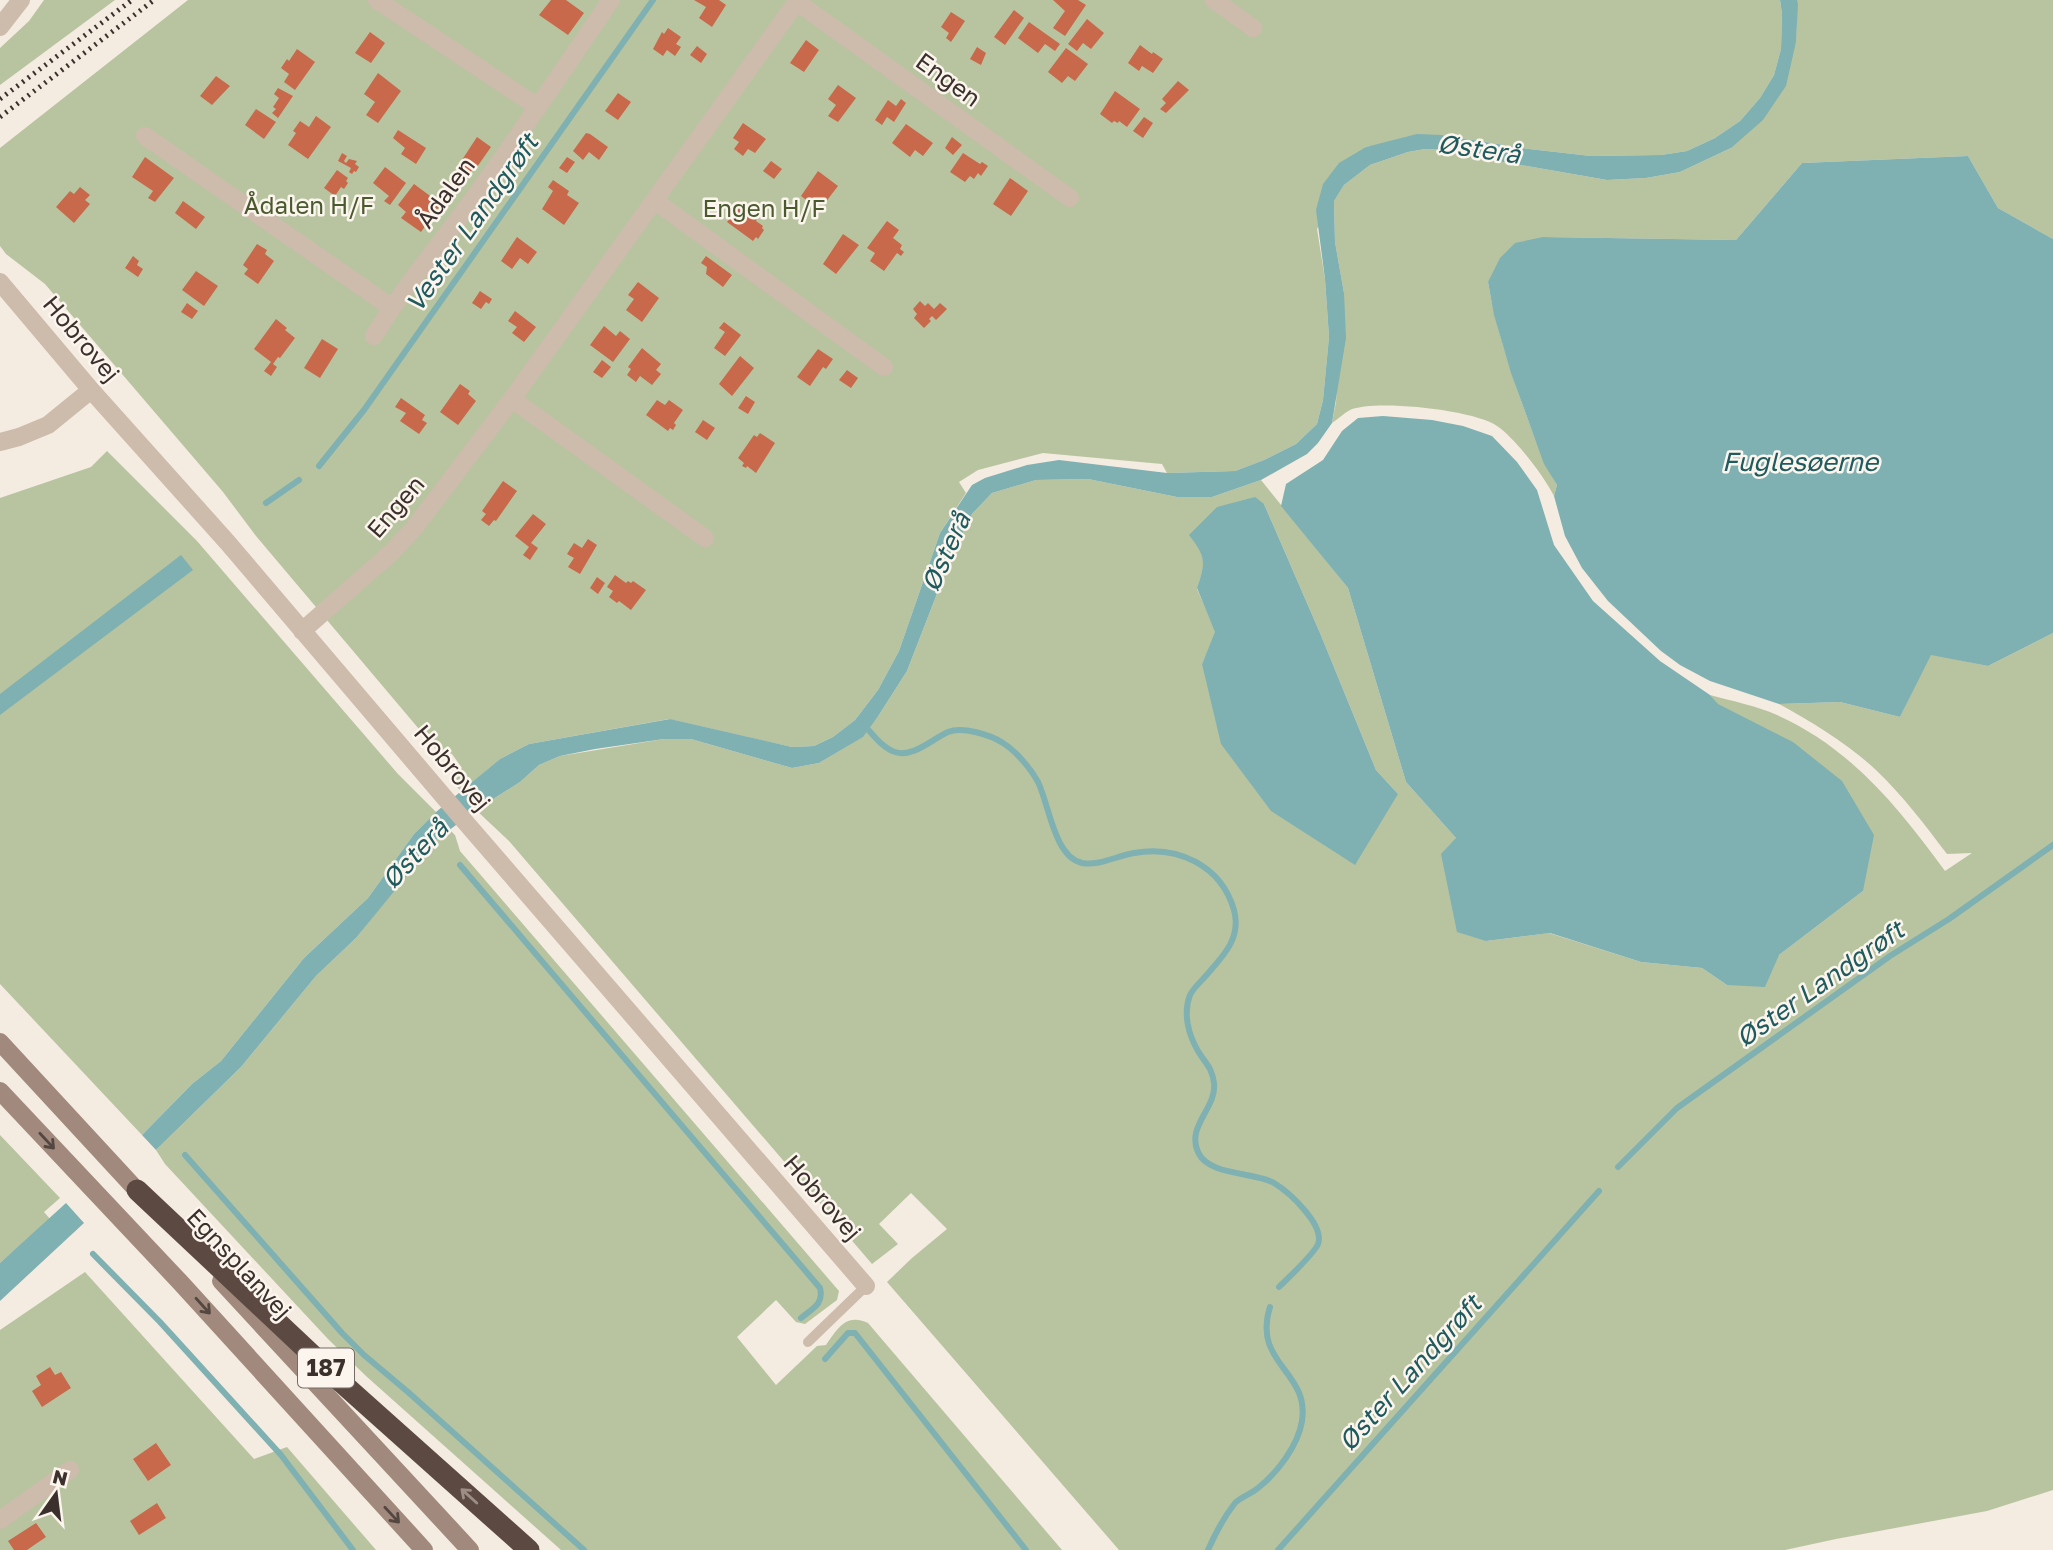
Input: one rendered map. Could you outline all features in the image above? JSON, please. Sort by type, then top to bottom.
[{"type":"highway","name":"187","points":[[137,1190],[342,1383],[529,1550]]},
{"type":"main road","name":"Egnsplanvej","points":[[0,1042],[470,1550]]},
{"type":"main road","points":[[0,1091],[180,1282],[424,1550]]},
{"type":"street","points":[[0,27],[21,0]]},
{"type":"street","points":[[377,0],[538,107]]},
{"type":"street","name":"Ådalen","points":[[374,336],[391,307],[467,207],[611,0]]},
{"type":"street","points":[[1214,0],[1253,28]]},
{"type":"street","name":"Engen","points":[[302,631],[392,552],[415,527],[512,399],[798,1],[1070,198]]},
{"type":"street","points":[[145,136],[391,307]]},
{"type":"street","points":[[655,201],[884,367]]},
{"type":"street","name":"Hobrovej","points":[[0,282],[91,390],[228,543],[866,1286]]},
{"type":"street","points":[[0,442],[48,425],[91,390]]},
{"type":"street","points":[[512,399],[705,538]]},
{"type":"street","points":[[0,1520],[70,1470]]},
{"type":"lane","points":[[808,1342],[866,1286]]},
{"type":"green space","points":[[44,0],[115,0],[0,85],[0,48],[29,21]]},
{"type":"green space","points":[[188,0],[1780,0],[1782,14],[1781,49],[1774,75],[1760,98],[1740,121],[1715,138],[1687,151],[1661,155],[1591,156],[1442,135],[1366,147],[1317,229],[1325,279],[1329,337],[1323,400],[1317,424],[1296,444],[1235,471],[1167,473],[1162,464],[1043,453],[978,470],[959,482],[966,493],[940,533],[899,651],[878,690],[855,720],[833,737],[814,746],[792,747],[669,719],[529,744],[500,759],[461,792],[451,779],[462,768],[452,754],[435,748],[256,536],[223,492],[45,284],[6,254],[0,246],[0,148]]},
{"type":"green space","points":[[1797,0],[2053,0],[2053,239],[1998,208],[1968,156],[1802,163],[1736,240],[1543,237],[1488,282],[1498,329],[1518,391],[1538,446],[1557,485],[1554,496],[1520,448],[1497,426],[1485,420],[1425,408],[1380,406],[1350,410],[1332,423],[1344,293],[1335,242],[1334,201],[1344,185],[1370,165],[1425,149],[1447,150],[1607,180],[1646,178],[1680,172],[1731,148],[1796,42]]},
{"type":"green space","points":[[107,451],[197,541],[398,774],[436,812],[414,834],[368,898],[304,958],[221,1061],[192,1084],[142,1135],[0,984],[0,498],[91,467]]},
{"type":"green space","points":[[1088,479],[1177,497],[1212,497],[1261,480],[1348,588],[1406,782],[1456,838],[1486,941],[1549,933],[1641,962],[1702,968],[1727,985],[1779,955],[1863,891],[1710,695],[1777,715],[1828,744],[1851,762],[1891,803],[1945,871],[1972,853],[1947,854],[1905,801],[1866,761],[1830,734],[1779,704],[1840,702],[1900,717],[1930,654],[1988,666],[2053,633],[2053,1490],[1987,1511],[1785,1550],[1119,1550],[887,1282],[947,1229],[911,1193],[879,1224],[898,1244],[872,1264],[509,841],[476,810],[520,782],[539,765],[560,756],[664,739],[691,739],[792,768],[819,763],[862,737],[907,671],[952,555],[972,514],[992,493],[1036,480]],"holes":[[[1264,504],[1376,770],[1398,794],[1202,664],[1216,632],[1197,589],[1204,567],[1202,552]]]},
{"type":"green space","points":[[450,830],[455,835],[460,851],[839,1291],[837,1300],[805,1324],[796,1322],[776,1300],[737,1337],[776,1385],[817,1346],[826,1345],[843,1324],[854,1320],[868,1323],[1062,1550],[561,1550],[328,1339],[165,1164],[156,1150],[241,1067],[316,976],[356,938],[413,866],[436,840]]},
{"type":"green space","points":[[0,1135],[60,1198],[44,1212],[50,1219],[0,1263]]},
{"type":"green space","points":[[85,1272],[254,1459],[287,1447],[376,1550],[0,1550],[0,1330]]},
{"type":"water","name":"Østerå","points":[[1780,0],[1797,0],[1798,4],[1796,42],[1786,86],[1763,120],[1731,148],[1680,172],[1646,178],[1607,180],[1447,150],[1425,149],[1370,165],[1344,185],[1334,201],[1335,242],[1344,293],[1346,338],[1332,423],[1307,454],[1261,480],[1212,497],[1177,497],[1088,479],[1036,480],[992,493],[972,514],[952,555],[907,671],[863,737],[819,763],[792,768],[691,739],[664,739],[595,749],[560,756],[539,765],[520,782],[436,840],[356,938],[316,976],[241,1067],[156,1150],[142,1135],[192,1084],[221,1061],[304,958],[368,898],[414,834],[436,812],[500,759],[529,744],[670,719],[792,747],[814,746],[833,737],[855,720],[878,690],[899,651],[940,533],[972,485],[985,478],[1027,465],[1059,460],[1167,473],[1235,471],[1296,444],[1317,424],[1323,400],[1329,337],[1316,210],[1323,184],[1339,163],[1366,147],[1417,134],[1442,135],[1591,156],[1661,155],[1687,151],[1715,138],[1740,121],[1760,98],[1774,75],[1781,49]]},
{"type":"water","name":"Fuglesøerne","points":[[1968,156],[1998,208],[2053,239],[2053,633],[1988,666],[1931,655],[1900,717],[1840,702],[1779,704],[1710,681],[1661,651],[1608,601],[1582,568],[1565,536],[1554,496],[1557,485],[1544,464],[1511,373],[1494,315],[1488,282],[1500,258],[1515,243],[1543,237],[1736,240],[1802,163]]},
{"type":"water","points":[[1383,416],[1432,420],[1463,426],[1492,436],[1517,462],[1537,490],[1554,545],[1593,601],[1660,661],[1710,695],[1718,704],[1793,742],[1842,781],[1874,835],[1863,891],[1779,955],[1765,987],[1727,985],[1702,968],[1641,962],[1550,933],[1486,941],[1457,932],[1441,854],[1456,838],[1406,782],[1348,588],[1281,506],[1286,484],[1323,460],[1342,431],[1358,418]]},
{"type":"water","points":[[1255,497],[1264,504],[1376,770],[1398,794],[1355,865],[1271,811],[1221,744],[1202,664],[1215,632],[1197,588],[1203,560],[1189,535],[1217,507]]},
{"type":"water","points":[[181,555],[193,570],[0,715],[0,694]]},
{"type":"water","points":[[66,1203],[84,1223],[0,1301],[0,1263]]},
{"type":"building","points":[[551,0],[566,0],[584,13],[568,35],[539,15]]},
{"type":"building","points":[[694,0],[719,0],[726,5],[712,27],[699,18],[706,7]]},
{"type":"building","points":[[1053,0],[1078,0],[1086,5],[1065,36],[1053,28],[1065,11]]},
{"type":"building","points":[[1014,10],[1024,18],[1005,45],[994,37]]},
{"type":"building","points":[[951,12],[965,21],[951,42],[946,38],[949,33],[941,27]]},
{"type":"building","points":[[1087,19],[1104,33],[1091,49],[1083,43],[1077,51],[1068,44]]},
{"type":"building","points":[[1029,22],[1060,44],[1055,51],[1045,44],[1038,53],[1018,38]]},
{"type":"building","points":[[668,28],[681,37],[676,44],[681,47],[675,56],[667,50],[663,56],[653,49],[662,32],[664,34]]},
{"type":"building","points":[[370,32],[385,43],[371,63],[355,53]]},
{"type":"building","points":[[806,40],[819,50],[804,72],[790,63]]},
{"type":"building","points":[[1140,45],[1163,59],[1153,73],[1142,66],[1139,71],[1128,63]]},
{"type":"building","points":[[697,46],[707,54],[701,63],[690,55]]},
{"type":"building","points":[[977,47],[986,53],[981,65],[970,59]]},
{"type":"building","points":[[1066,48],[1088,64],[1075,81],[1068,76],[1062,83],[1048,72]]},
{"type":"building","points":[[297,49],[315,62],[295,90],[284,82],[289,74],[281,68]]},
{"type":"building","points":[[378,73],[401,91],[378,123],[366,115],[375,102],[364,94]]},
{"type":"building","points":[[216,76],[230,86],[212,105],[200,96]]},
{"type":"building","points":[[1178,81],[1189,90],[1166,113],[1160,109],[1166,103],[1162,99]]},
{"type":"building","points":[[838,85],[856,98],[838,122],[828,116],[836,105],[828,99]]},
{"type":"building","points":[[278,88],[293,96],[278,118],[272,113],[279,98],[274,94]]},
{"type":"building","points":[[1115,91],[1140,109],[1127,127],[1119,121],[1112,123],[1100,114]]},
{"type":"building","points":[[618,93],[631,102],[618,120],[605,111]]},
{"type":"building","points":[[901,99],[906,103],[894,122],[887,117],[882,125],[875,120],[888,100],[896,106]]},
{"type":"building","points":[[256,109],[276,122],[264,139],[245,125]]},
{"type":"building","points":[[316,116],[331,127],[308,159],[288,145],[300,121],[309,127]]},
{"type":"building","points":[[1144,117],[1153,123],[1143,138],[1133,131]]},
{"type":"building","points":[[743,123],[766,139],[755,153],[748,149],[743,156],[734,149],[739,142],[733,138]]},
{"type":"building","points":[[906,124],[933,143],[923,156],[915,150],[910,157],[892,143]]},
{"type":"building","points":[[398,130],[426,148],[416,164],[401,154],[405,148],[393,138]]},
{"type":"building","points":[[586,133],[608,147],[599,160],[589,152],[583,160],[573,151]]},
{"type":"building","points":[[477,137],[491,147],[469,174],[458,166]]},
{"type":"building","points":[[952,137],[962,145],[953,155],[945,148]]},
{"type":"building","points":[[342,153],[347,156],[344,161],[346,163],[349,159],[357,161],[355,164],[359,167],[356,172],[352,174],[349,172],[351,168],[338,161]]},
{"type":"building","points":[[963,153],[988,166],[981,176],[978,173],[974,179],[970,176],[965,182],[950,172]]},
{"type":"building","points":[[145,157],[174,178],[155,202],[148,198],[153,191],[132,177]]},
{"type":"building","points":[[567,157],[575,162],[567,173],[559,168]]},
{"type":"building","points":[[771,161],[782,169],[774,179],[763,171]]},
{"type":"building","points":[[385,167],[406,183],[390,205],[384,201],[389,196],[373,183]]},
{"type":"building","points":[[337,170],[348,178],[348,183],[344,189],[341,187],[335,196],[324,188]]},
{"type":"building","points":[[818,171],[838,186],[825,203],[818,198],[813,205],[801,196]]},
{"type":"building","points":[[1010,178],[1028,191],[1011,216],[993,204]]},
{"type":"building","points":[[553,180],[569,191],[567,195],[579,203],[564,225],[542,209],[553,191],[548,187]]},
{"type":"building","points":[[414,184],[441,204],[421,232],[401,218],[406,212],[398,205]]},
{"type":"building","points":[[80,187],[90,195],[85,200],[90,204],[74,223],[56,207],[70,191],[74,194]]},
{"type":"building","points":[[183,201],[205,217],[196,229],[175,213]]},
{"type":"building","points":[[738,208],[757,219],[763,226],[764,230],[758,239],[756,237],[753,241],[727,222]]},
{"type":"building","points":[[887,221],[899,230],[893,238],[902,245],[900,249],[904,252],[901,256],[897,253],[884,271],[870,261],[875,253],[867,248]]},
{"type":"building","points":[[843,234],[859,245],[836,274],[823,264]]},
{"type":"building","points":[[517,237],[537,252],[528,264],[520,258],[512,269],[501,261]]},
{"type":"building","points":[[257,244],[267,250],[265,254],[274,261],[258,284],[244,274],[248,269],[243,265]]},
{"type":"building","points":[[133,256],[139,261],[137,265],[143,269],[138,277],[125,268]]},
{"type":"building","points":[[706,256],[732,275],[723,287],[706,274],[707,267],[701,263]]},
{"type":"building","points":[[196,271],[218,286],[204,306],[182,290]]},
{"type":"building","points":[[638,282],[659,298],[642,322],[626,310],[634,299],[628,295]]},
{"type":"building","points":[[480,291],[492,299],[481,309],[472,303]]},
{"type":"building","points":[[920,301],[925,306],[928,303],[934,309],[940,303],[947,309],[936,320],[932,316],[924,328],[914,318],[917,314],[913,309]]},
{"type":"building","points":[[187,303],[198,311],[192,319],[181,312]]},
{"type":"building","points":[[515,311],[536,327],[524,342],[512,333],[517,327],[508,321]]},
{"type":"building","points":[[276,319],[295,338],[273,364],[277,367],[271,376],[264,371],[271,362],[254,349]]},
{"type":"building","points":[[724,322],[741,335],[725,356],[714,348],[725,332],[719,328]]},
{"type":"building","points":[[604,326],[616,336],[620,331],[630,339],[613,362],[590,345]]},
{"type":"building","points":[[322,339],[338,349],[320,378],[304,368]]},
{"type":"building","points":[[642,348],[661,364],[656,370],[661,374],[652,385],[640,376],[636,382],[627,375],[631,369],[628,367]]},
{"type":"building","points":[[818,349],[833,359],[826,369],[823,367],[810,386],[797,377]]},
{"type":"building","points":[[740,356],[754,368],[732,396],[719,384]]},
{"type":"building","points":[[602,360],[611,367],[602,378],[593,372]]},
{"type":"building","points":[[847,370],[858,378],[851,388],[839,380]]},
{"type":"building","points":[[460,384],[470,391],[468,394],[476,401],[458,425],[440,412]]},
{"type":"building","points":[[746,396],[755,402],[748,414],[738,408]]},
{"type":"building","points":[[401,398],[425,415],[422,420],[427,423],[419,434],[400,421],[406,413],[395,407]]},
{"type":"building","points":[[657,400],[665,405],[669,400],[683,410],[674,423],[676,425],[673,430],[670,428],[668,431],[646,415]]},
{"type":"building","points":[[703,420],[715,428],[707,440],[695,432]]},
{"type":"building","points":[[760,433],[775,443],[756,473],[747,466],[742,466],[744,463],[738,458],[754,435],[757,437]]},
{"type":"building","points":[[503,481],[517,491],[496,521],[489,526],[481,520],[486,514],[482,511]]},
{"type":"building","points":[[533,514],[546,524],[531,543],[538,548],[530,560],[523,555],[529,547],[515,536]]},
{"type":"building","points":[[588,539],[597,545],[580,574],[568,567],[574,558],[567,554],[574,543],[582,548]]},
{"type":"building","points":[[615,575],[626,583],[633,581],[646,590],[631,610],[609,597],[613,591],[607,587]]},
{"type":"building","points":[[597,577],[605,583],[598,594],[590,588]]},
{"type":"building","points":[[50,1367],[55,1375],[61,1372],[71,1388],[42,1407],[32,1391],[41,1385],[36,1376]]},
{"type":"building","points":[[156,1443],[171,1465],[148,1481],[133,1459]]},
{"type":"building","points":[[157,1503],[166,1518],[139,1535],[130,1521]]},
{"type":"building","points":[[36,1523],[46,1537],[27,1550],[14,1550],[8,1541]]},
{"type":"waterway","name":"Vester Landgrøft","points":[[319,466],[364,410],[653,0]]},
{"type":"waterway","name":"Vester Landgrøft","points":[[266,503],[299,480]]},
{"type":"waterway","points":[[863,724],[886,747],[902,753],[915,750],[954,730],[976,732],[991,737],[1013,751],[1035,777],[1059,841],[1073,859],[1082,863],[1095,863],[1134,853],[1166,852],[1195,862],[1219,881],[1228,894],[1236,921],[1228,948],[1190,995],[1188,1002],[1189,1031],[1210,1069],[1214,1083],[1214,1092],[1199,1125],[1195,1143],[1203,1160],[1222,1169],[1274,1183],[1296,1201],[1311,1219],[1319,1236],[1318,1244],[1279,1287]]},
{"type":"waterway","name":"Øster Landgrøft","points":[[1618,1167],[1677,1108],[1890,956],[1949,919],[2053,845]]},
{"type":"waterway","points":[[460,865],[820,1288],[819,1302],[801,1318]]},
{"type":"waterway","points":[[185,1155],[364,1355],[584,1550]]},
{"type":"waterway","name":"Øster Landgrøft","points":[[1278,1550],[1599,1191]]},
{"type":"waterway","points":[[93,1254],[160,1322],[281,1455],[353,1550]]},
{"type":"waterway","points":[[1208,1550],[1235,1503],[1272,1475],[1286,1458],[1300,1430],[1302,1404],[1298,1390],[1274,1355],[1269,1342],[1267,1326],[1270,1307]]},
{"type":"waterway","points":[[825,1359],[848,1333],[855,1333],[1026,1550]]},
{"type":"railway","points":[[0,99],[132,0]]},
{"type":"railway","points":[[0,117],[154,0]]},
{"type":"park label","name":"Ådalen H/F","points":[[309,206]]},
{"type":"park label","name":"Engen H/F","points":[[764,209]]}]
